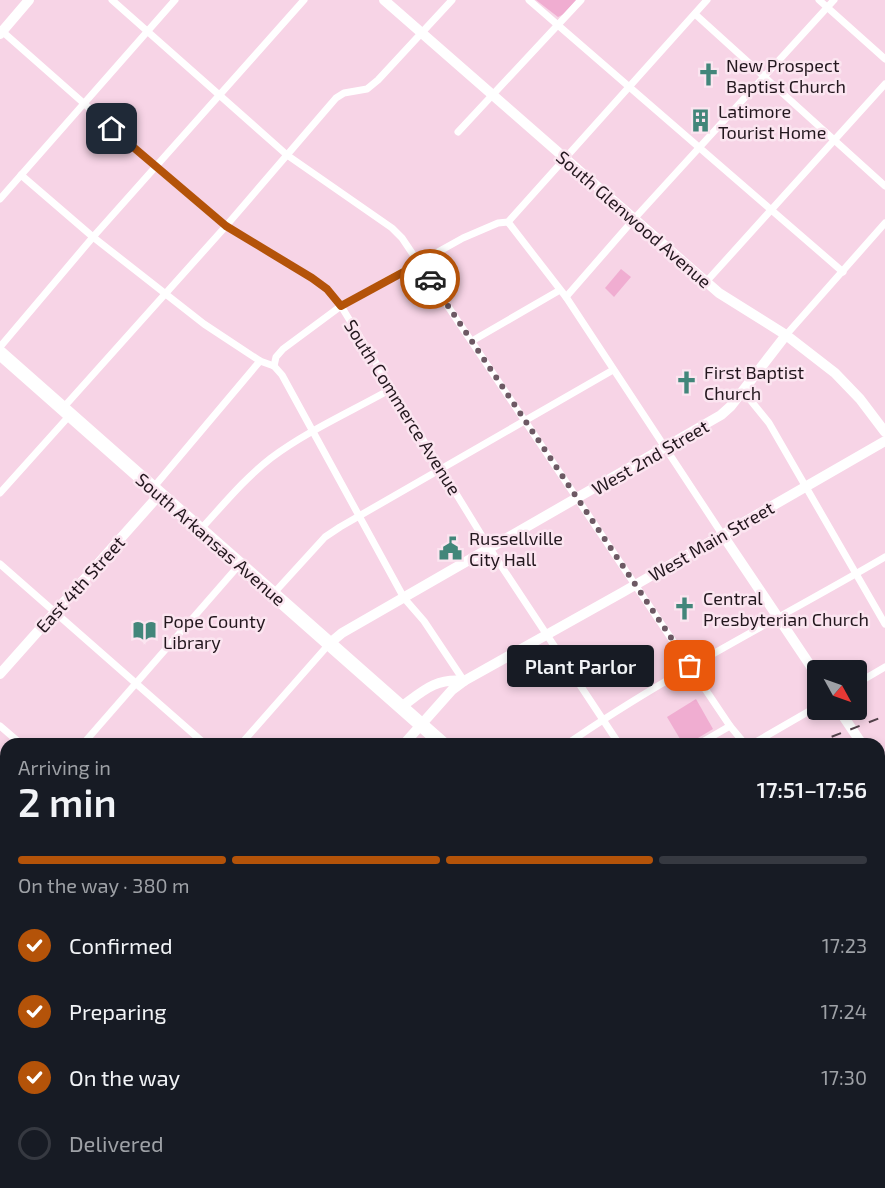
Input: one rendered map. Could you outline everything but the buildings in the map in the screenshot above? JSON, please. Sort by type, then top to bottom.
[{"type":"highway","name":"South Arkansas Avenue","points":[[0,353],[436,738]]},
{"type":"street","points":[[1,33],[29,0]]},
{"type":"street","points":[[112,0],[287,155],[392,228],[402,238],[740,738]]},
{"type":"street","points":[[0,199],[175,0]]},
{"type":"street","points":[[0,347],[93,237],[304,0]]},
{"type":"street","name":"South Glenwood Avenue","points":[[384,0],[719,293],[786,336],[835,373],[860,399],[885,432]]},
{"type":"street","points":[[0,493],[166,293],[336,98],[344,93],[367,89],[378,80],[452,0]]},
{"type":"street","points":[[529,0],[843,272]]},
{"type":"street","points":[[458,132],[580,0]]},
{"type":"street","points":[[274,366],[276,357],[283,350],[341,306],[463,238],[498,223],[508,222],[708,0]]},
{"type":"street","points":[[819,0],[885,59]]},
{"type":"street","points":[[566,297],[834,0]]},
{"type":"street","points":[[695,14],[885,186]]},
{"type":"street","name":"South Commerce Avenue","points":[[1,33],[226,226],[327,289],[341,306],[490,549],[615,738]]},
{"type":"street","points":[[706,282],[885,84]]},
{"type":"street","points":[[21,175],[93,237],[204,324],[260,361],[274,366],[289,385],[404,598],[424,621],[464,681]]},
{"type":"street","points":[[0,186],[6,192]]},
{"type":"street","points":[[508,222],[566,297],[807,661]]},
{"type":"street","name":"West 2nd Street","points":[[330,644],[342,633],[721,416],[786,336],[885,223]]},
{"type":"street","points":[[472,341],[560,290]]},
{"type":"street","points":[[156,491],[260,361]]},
{"type":"street","points":[[273,594],[325,537],[359,515],[613,370]]},
{"type":"street","points":[[200,530],[246,479],[272,458],[391,389]]},
{"type":"street","points":[[743,391],[769,423],[885,624]]},
{"type":"street","name":"West Main Street","points":[[409,738],[452,690],[464,681],[885,441]]},
{"type":"street","name":"East 4th Street","points":[[0,674],[156,491]]},
{"type":"street","points":[[576,738],[690,666],[885,557]]},
{"type":"street","points":[[0,564],[198,738]]},
{"type":"street","points":[[88,738],[240,564]]},
{"type":"street","points":[[246,738],[330,644]]},
{"type":"street","points":[[867,678],[885,667]]},
{"type":"street","points":[[401,707],[439,682],[448,679],[464,681]]},
{"type":"street","points":[[763,738],[807,712]]},
{"type":"street","points":[[846,720],[858,738]]},
{"type":"street","points":[[0,726],[14,738]]},
{"type":"street","points":[[709,738],[730,726]]},
{"type":"shaded area","points":[[536,0],[576,0],[564,14],[558,17]]},
{"type":"shaded area","points":[[621,269],[631,277],[614,297],[605,288]]},
{"type":"shaded area","points":[[696,699],[713,729],[698,738],[679,738],[667,717]]},
{"type":"railway","points":[[828,738],[885,716]]},
{"type":"way so far","points":[[430,279],[690,666]]},
{"type":"place","name":"New Prospect Baptist Church","points":[[708,75]]},
{"type":"place","name":"Latimore Tourist Home","points":[[700,121]]},
{"type":"place","name":"First Baptist Church","points":[[686,382]]},
{"type":"place","name":"Russellville City Hall","points":[[451,548]]},
{"type":"place","name":"Central Presbyterian Church","points":[[685,608]]},
{"type":"place","name":"Pope County Library","points":[[145,631]]},
{"type":"place","name":"Plant Parlor","points":[[690,666]]},
{"type":"route","points":[[112,129],[226,226],[312,278],[327,289],[341,306],[420,263],[430,279]]}]
